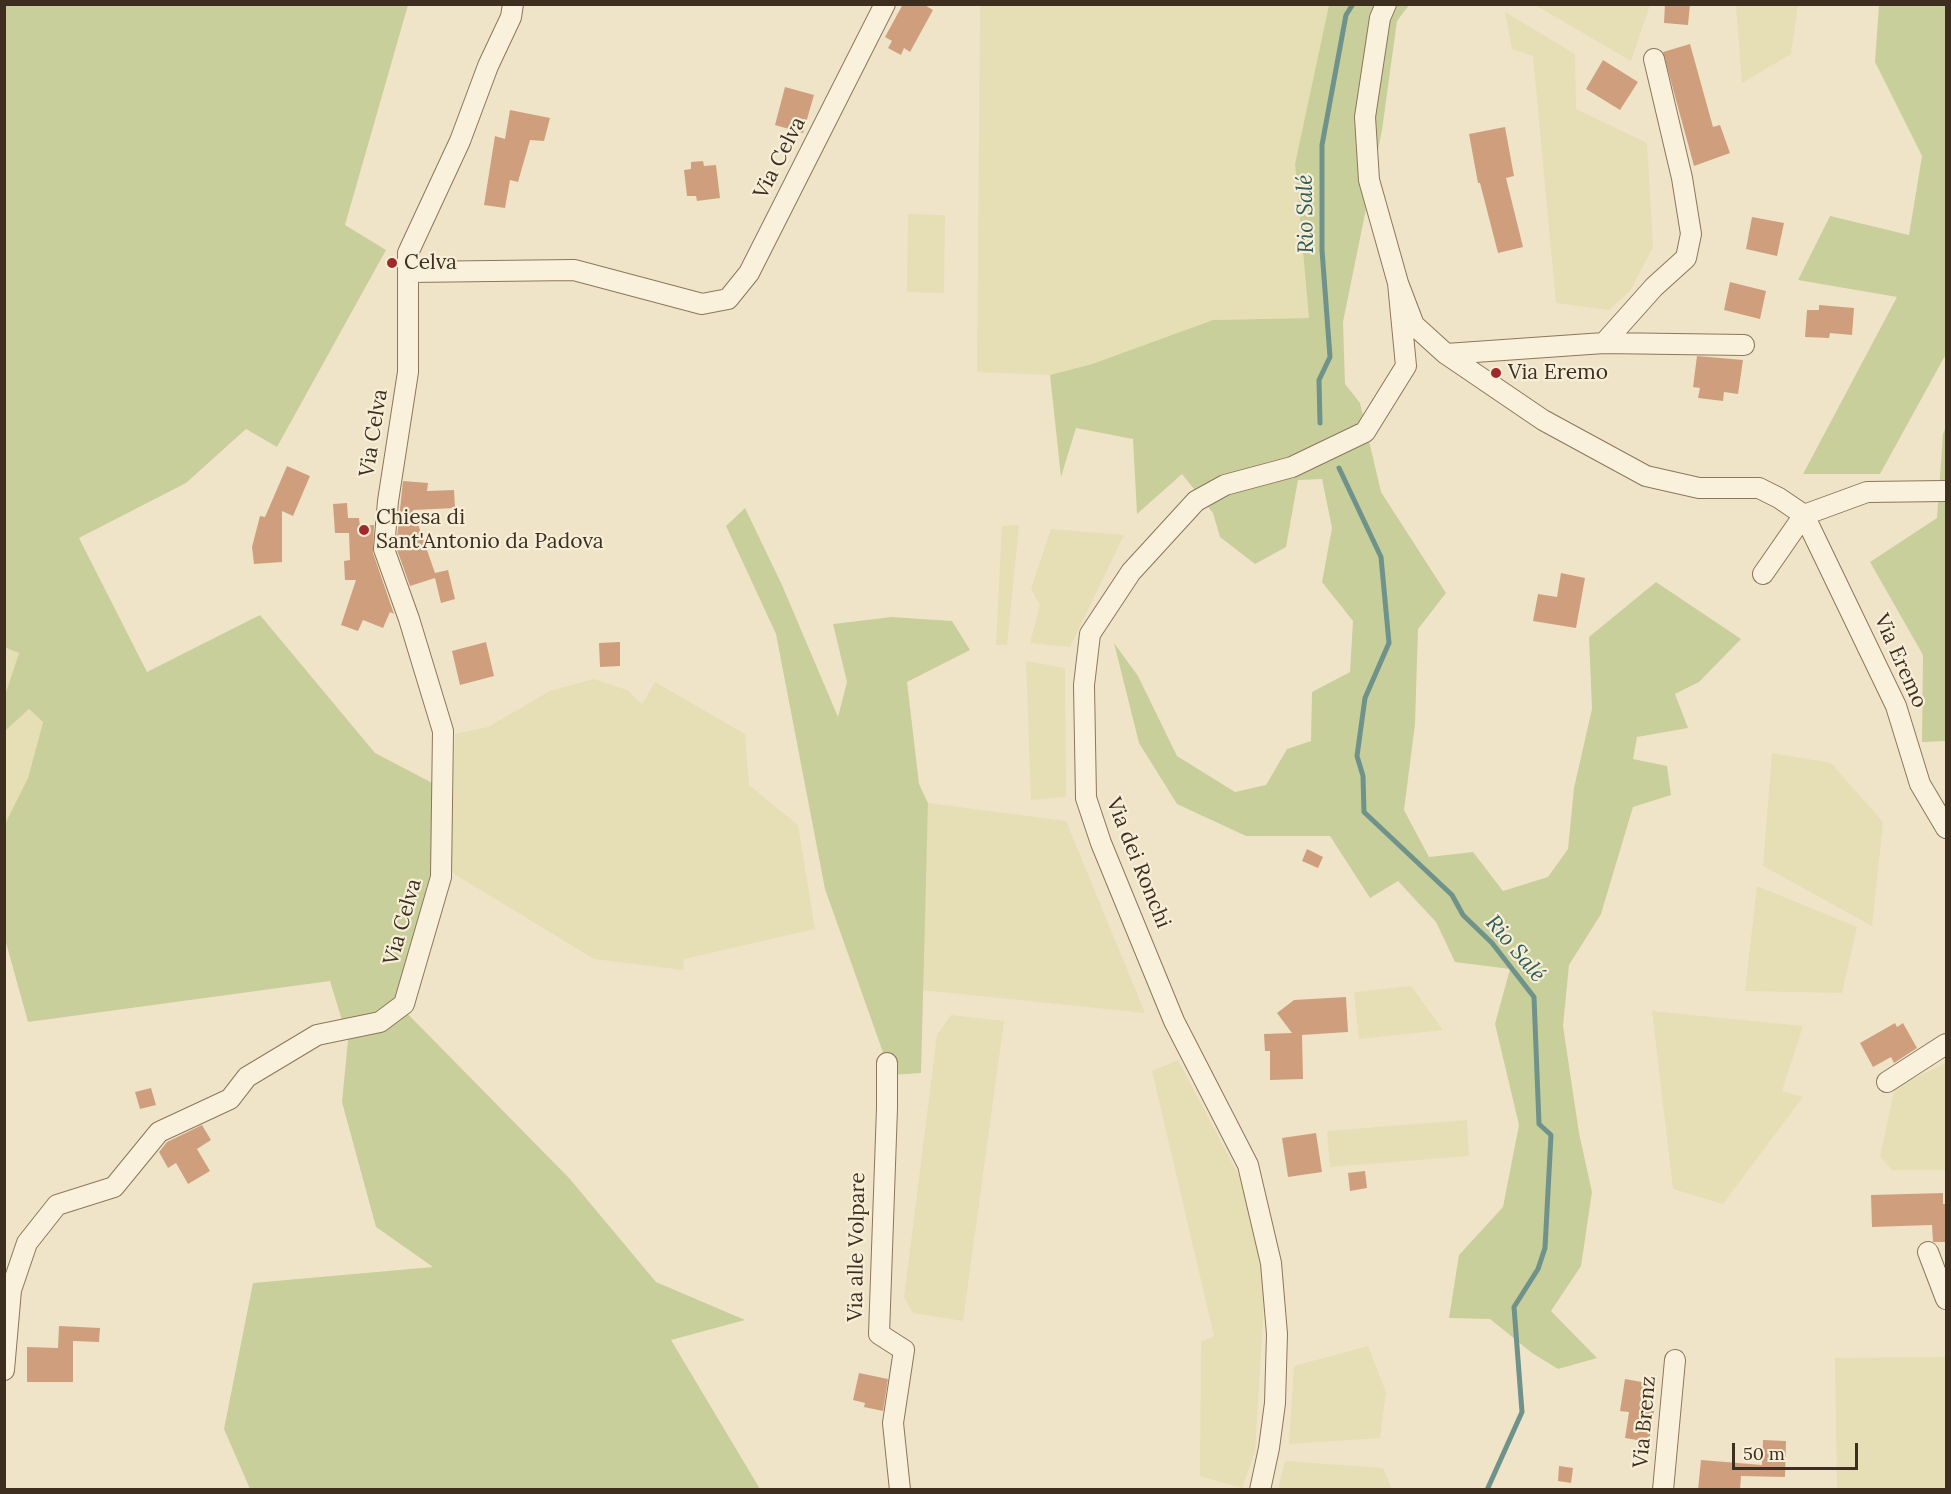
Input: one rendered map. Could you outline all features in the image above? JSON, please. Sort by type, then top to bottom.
[{"type":"street","name":"Via Celva","points":[[4,1370],[11,1290],[27,1243],[57,1204],[114,1187],[159,1132],[230,1099],[247,1077],[317,1035],[380,1022],[404,1004],[441,878],[443,731],[384,549],[387,501],[408,372],[410,272],[408,253],[460,141],[488,66],[512,17],[513,4]]},
{"type":"street","name":"Via Celva","points":[[410,272],[574,270],[702,304],[728,299],[749,273],[885,4]]},
{"type":"street","points":[[1386,4],[1380,18],[1365,117],[1369,180],[1398,283],[1414,325],[1446,354],[1543,420],[1647,476],[1699,488],[1759,488],[1804,515]]},
{"type":"street","points":[[1604,343],[1654,286],[1686,258],[1691,234],[1682,178],[1654,60]]},
{"type":"street","name":"Via dei Ronchi","points":[[1260,1490],[1275,1403],[1278,1334],[1271,1263],[1248,1165],[1174,1021],[1101,843],[1086,798],[1084,685],[1090,634],[1131,572],[1196,501],[1225,485],[1292,466],[1365,432],[1406,366],[1398,283]]},
{"type":"street","points":[[1446,354],[1604,343],[1744,345]]},
{"type":"street","points":[[1763,574],[1804,515],[1867,492],[1947,491]]},
{"type":"street","name":"Via Eremo","points":[[1804,515],[1896,706],[1920,784],[1947,828]]},
{"type":"street","points":[[1887,1082],[1947,1044]]},
{"type":"street","name":"Via alle Volpare","points":[[887,1063],[888,1108],[883,1166],[879,1334],[904,1350],[893,1424],[900,1490]]},
{"type":"street","points":[[1928,1252],[1947,1299]]},
{"type":"street","name":"Via Brenz","points":[[1663,1490],[1675,1360]]},
{"type":"shaded area","points":[[1650,4],[1631,61],[1535,5]]},
{"type":"shaded area","points":[[980,5],[1329,5],[1295,164],[1309,318],[1213,320],[1092,364],[1050,375],[977,372]]},
{"type":"shaded area","points":[[1736,5],[1798,5],[1791,54],[1742,83]]},
{"type":"shaded area","points":[[1505,12],[1575,54],[1576,109],[1647,143],[1653,247],[1630,291],[1609,310],[1556,303],[1533,56],[1512,49]]},
{"type":"shaded area","points":[[908,214],[945,215],[944,293],[907,292]]},
{"type":"shaded area","points":[[1019,525],[1007,645],[996,645],[1002,526]]},
{"type":"shaded area","points":[[1051,529],[1124,535],[1070,647],[1030,643],[1040,605],[1031,589]]},
{"type":"shaded area","points":[[5,647],[19,653],[5,695]]},
{"type":"shaded area","points":[[1026,661],[1065,668],[1066,797],[1031,800]]},
{"type":"shaded area","points":[[594,679],[627,690],[642,704],[655,682],[745,734],[749,785],[798,825],[815,929],[684,959],[683,970],[594,959],[451,872],[455,734],[488,727],[550,691]]},
{"type":"shaded area","points":[[29,709],[43,721],[28,778],[5,826],[5,731]]},
{"type":"shaded area","points":[[1772,753],[1831,763],[1883,822],[1872,926],[1763,866]]},
{"type":"shaded area","points":[[928,803],[1066,821],[1145,1013],[922,990]]},
{"type":"shaded area","points":[[1757,886],[1857,927],[1842,993],[1745,991]]},
{"type":"shaded area","points":[[1411,986],[1443,1030],[1359,1039],[1354,992]]},
{"type":"shaded area","points":[[1652,1011],[1803,1026],[1782,1091],[1803,1097],[1723,1204],[1673,1189]]},
{"type":"shaded area","points":[[951,1015],[1004,1021],[963,1321],[913,1313],[904,1297],[937,1035]]},
{"type":"shaded area","points":[[1178,1060],[1247,1191],[1266,1271],[1255,1452],[1242,1488],[1200,1476],[1201,1342],[1214,1336],[1152,1071]]},
{"type":"shaded area","points":[[1946,1063],[1946,1170],[1892,1170],[1880,1156],[1895,1087]]},
{"type":"shaded area","points":[[1467,1120],[1469,1156],[1330,1167],[1327,1131]]},
{"type":"shaded area","points":[[1368,1346],[1386,1392],[1380,1438],[1289,1444],[1294,1366]]},
{"type":"shaded area","points":[[1946,1357],[1946,1489],[1837,1489],[1835,1358]]},
{"type":"shaded area","points":[[1285,1461],[1383,1468],[1392,1489],[1278,1489]]},
{"type":"green space","points":[[5,5],[408,5],[345,225],[386,250],[277,447],[246,429],[186,483],[79,538],[147,672],[260,615],[375,753],[440,787],[434,876],[398,1004],[569,1178],[656,1282],[745,1320],[671,1340],[760,1489],[250,1489],[224,1429],[253,1283],[433,1267],[376,1227],[342,1102],[348,1040],[330,981],[28,1022],[5,939],[4,826],[28,778],[43,722],[29,709],[5,731],[5,695],[19,653],[4,647]]},
{"type":"green space","points":[[1329,5],[1409,5],[1397,21],[1382,130],[1343,322],[1345,384],[1360,403],[1381,492],[1446,593],[1418,629],[1415,724],[1404,810],[1429,857],[1473,852],[1503,891],[1548,877],[1568,849],[1574,788],[1592,709],[1589,637],[1656,582],[1741,639],[1699,682],[1675,694],[1688,728],[1637,737],[1633,759],[1667,766],[1671,795],[1633,807],[1601,914],[1569,965],[1563,1026],[1579,1133],[1592,1192],[1581,1266],[1551,1311],[1597,1358],[1558,1369],[1532,1353],[1490,1319],[1449,1318],[1459,1255],[1503,1207],[1519,1125],[1495,1024],[1510,969],[1455,962],[1436,922],[1398,881],[1370,898],[1330,836],[1246,836],[1177,804],[1139,743],[1114,643],[1138,676],[1177,756],[1235,792],[1266,785],[1287,749],[1311,741],[1312,692],[1350,672],[1353,621],[1322,582],[1332,528],[1322,479],[1298,480],[1286,547],[1255,564],[1220,537],[1213,513],[1182,474],[1137,514],[1133,439],[1076,428],[1061,477],[1050,375],[1092,364],[1213,320],[1309,318],[1295,164]]},
{"type":"green space","points":[[1879,5],[1946,5],[1946,354],[1880,474],[1803,474],[1897,297],[1798,280],[1830,216],[1909,235],[1922,156],[1875,62]]},
{"type":"green space","points":[[1946,426],[1946,741],[1922,742],[1923,655],[1870,562],[1937,518],[1943,434]]},
{"type":"green space","points":[[745,508],[782,585],[838,717],[847,682],[833,624],[892,617],[952,621],[970,650],[907,682],[919,784],[928,803],[921,1073],[891,1075],[825,889],[776,634],[726,526]]},
{"type":"building","points":[[903,4],[923,4],[933,10],[910,52],[904,48],[901,55],[888,48],[892,41],[885,37]]},
{"type":"building","points":[[1665,4],[1690,4],[1688,25],[1664,23]]},
{"type":"building","points":[[1690,44],[1713,127],[1720,125],[1730,153],[1694,166],[1663,52]]},
{"type":"building","points":[[1603,60],[1638,82],[1620,110],[1586,89]]},
{"type":"building","points":[[785,87],[814,95],[803,133],[775,125]]},
{"type":"building","points":[[510,110],[550,118],[544,141],[530,140],[518,182],[510,180],[505,208],[484,205],[495,136],[505,139]]},
{"type":"building","points":[[1505,127],[1514,176],[1506,178],[1523,247],[1498,253],[1480,183],[1478,183],[1469,134]]},
{"type":"building","points":[[703,161],[704,166],[716,165],[720,198],[697,201],[696,196],[687,196],[684,170],[691,169],[691,162]]},
{"type":"building","points":[[1752,217],[1784,223],[1777,256],[1746,249]]},
{"type":"building","points":[[1730,282],[1766,291],[1760,319],[1724,310]]},
{"type":"building","points":[[1819,305],[1854,308],[1852,335],[1830,333],[1829,338],[1805,337],[1807,310],[1819,310]]},
{"type":"building","points":[[1697,356],[1743,360],[1738,394],[1724,392],[1723,401],[1698,398],[1700,388],[1693,387]]},
{"type":"building","points":[[287,466],[310,476],[293,516],[282,511],[282,562],[254,564],[252,547],[260,516],[265,517]]},
{"type":"building","points":[[403,481],[428,483],[427,491],[454,490],[455,508],[413,510],[435,573],[448,570],[455,599],[441,603],[435,578],[410,586],[396,547]]},
{"type":"building","points":[[347,503],[348,518],[359,518],[360,526],[374,525],[373,553],[394,614],[390,612],[383,628],[363,620],[358,631],[341,625],[356,580],[345,580],[344,561],[350,560],[349,533],[335,533],[333,504]]},
{"type":"building","points":[[1561,573],[1585,578],[1576,628],[1533,621],[1538,594],[1557,597]]},
{"type":"building","points":[[486,642],[494,676],[460,685],[452,651]]},
{"type":"building","points":[[620,642],[620,666],[600,667],[599,643]]},
{"type":"building","points":[[1307,849],[1323,857],[1318,868],[1302,861]]},
{"type":"building","points":[[1346,997],[1348,1032],[1302,1035],[1303,1079],[1270,1080],[1270,1051],[1265,1051],[1264,1034],[1292,1033],[1277,1013],[1294,1000]]},
{"type":"building","points":[[1895,1023],[1897,1027],[1903,1023],[1917,1048],[1894,1063],[1891,1057],[1873,1067],[1860,1043]]},
{"type":"building","points":[[151,1088],[156,1105],[140,1109],[135,1092]]},
{"type":"building","points":[[202,1125],[211,1140],[197,1149],[210,1171],[188,1184],[176,1163],[168,1168],[159,1152],[167,1142]]},
{"type":"building","points":[[1316,1133],[1322,1172],[1288,1177],[1282,1138]]},
{"type":"building","points":[[1365,1171],[1367,1188],[1350,1191],[1348,1173]]},
{"type":"building","points":[[1943,1193],[1943,1204],[1947,1204],[1947,1242],[1933,1242],[1932,1225],[1872,1227],[1871,1195]]},
{"type":"building","points":[[59,1326],[100,1328],[99,1342],[73,1341],[73,1382],[27,1382],[27,1347],[58,1348]]},
{"type":"building","points":[[859,1373],[888,1379],[883,1411],[864,1407],[865,1403],[853,1400]]},
{"type":"building","points":[[1625,1379],[1653,1384],[1649,1410],[1654,1411],[1649,1442],[1625,1438],[1629,1412],[1620,1411]]},
{"type":"building","points":[[1763,1440],[1786,1441],[1785,1477],[1741,1476],[1740,1490],[1698,1490],[1701,1460],[1762,1465]]},
{"type":"building","points":[[1559,1466],[1573,1468],[1571,1483],[1558,1481]]},
{"type":"waterway","name":"Rio Salé","points":[[1320,423],[1319,380],[1330,357],[1322,250],[1322,145],[1346,15],[1353,4]]},
{"type":"waterway","name":"Rio Salé","points":[[1339,468],[1381,557],[1389,643],[1365,698],[1357,756],[1363,776],[1364,812],[1452,895],[1463,915],[1492,943],[1534,997],[1539,1124],[1551,1135],[1545,1248],[1538,1269],[1514,1307],[1522,1412],[1487,1490]]},
{"type":"place","name":"Celva","points":[[392,263]]},
{"type":"place","name":"Via Eremo","points":[[1496,373]]},
{"type":"place","name":"Chiesa di Sant'Antonio da Padova","points":[[364,530]]}]
